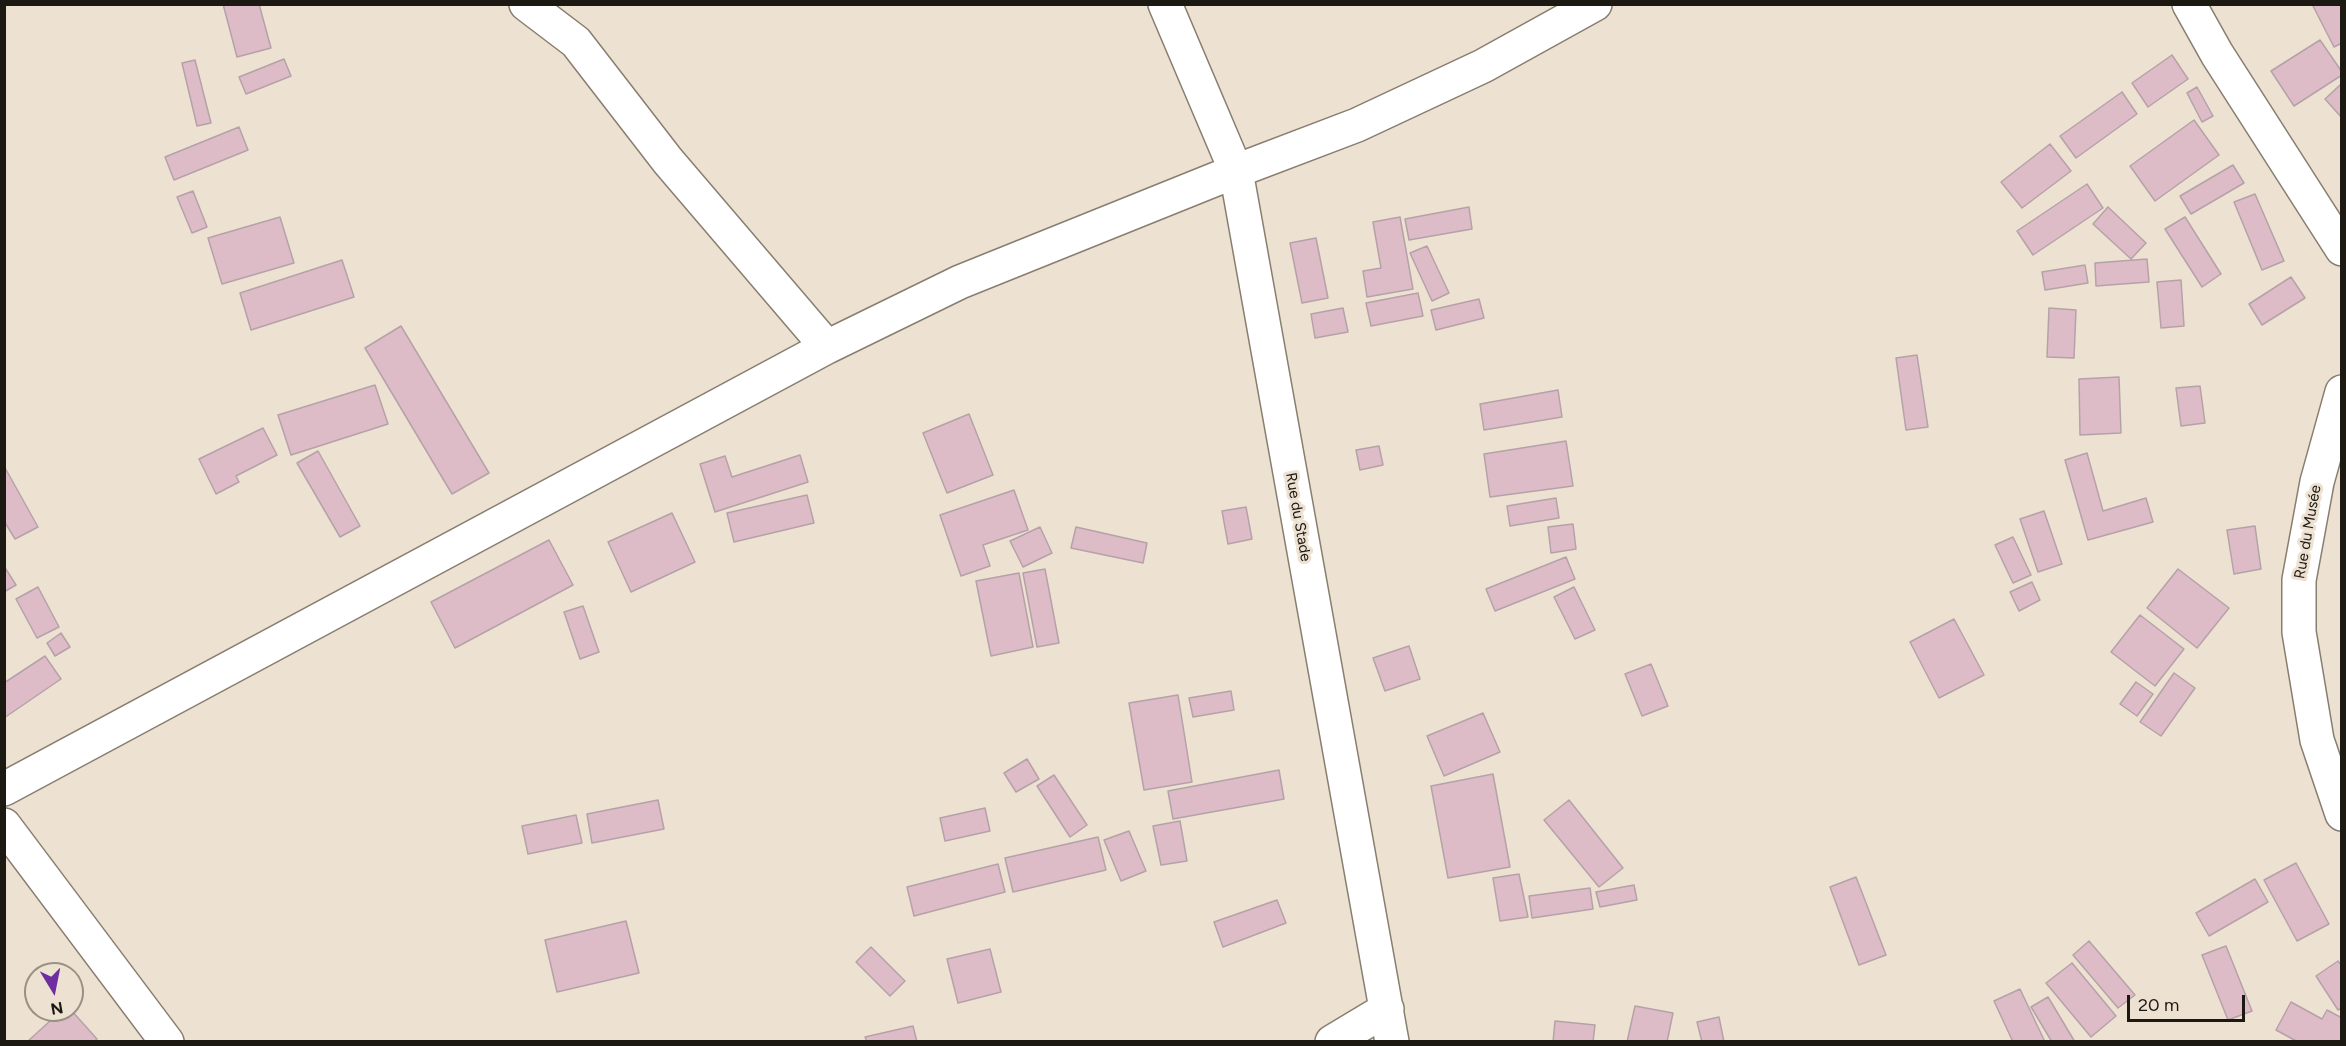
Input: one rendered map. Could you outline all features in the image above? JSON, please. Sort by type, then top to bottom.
[{"type":"street","points":[[526,4],[576,42],[669,161],[827,347]]},
{"type":"street","name":"Rue du Stade","points":[[1165,4],[1236,171],[1392,1041]]},
{"type":"street","points":[[4,789],[827,347],[960,282],[1357,125],[1483,66],[1595,4]]},
{"type":"street","points":[[2189,4],[2217,54],[2342,249]]},
{"type":"street","name":"Rue du Musée","points":[[2342,392],[2317,482],[2299,580],[2299,632],[2317,740],[2342,814]]},
{"type":"street","points":[[4,825],[166,1041]]},
{"type":"street","points":[[1332,1041],[1387,1009]]},
{"type":"building","points":[[223,4],[259,4],[271,48],[237,57]]},
{"type":"building","points":[[2312,4],[2342,4],[2342,43],[2334,47]]},
{"type":"building","points":[[2320,40],[2342,75],[2294,106],[2271,71]]},
{"type":"building","points":[[2172,55],[2188,79],[2148,107],[2132,83]]},
{"type":"building","points":[[284,59],[291,76],[246,94],[239,77]]},
{"type":"building","points":[[195,60],[211,123],[197,126],[182,63]]},
{"type":"building","points":[[2340,85],[2342,86],[2342,118],[2325,99]]},
{"type":"building","points":[[2197,87],[2213,116],[2202,122],[2187,93]]},
{"type":"building","points":[[2122,92],[2137,114],[2076,158],[2060,136]]},
{"type":"building","points":[[2194,120],[2219,155],[2155,201],[2130,166]]},
{"type":"building","points":[[239,127],[248,150],[174,180],[165,157]]},
{"type":"building","points":[[2050,144],[2071,171],[2022,208],[2001,182]]},
{"type":"building","points":[[2233,165],[2244,183],[2191,214],[2180,196]]},
{"type":"building","points":[[2087,184],[2103,208],[2033,255],[2017,231]]},
{"type":"building","points":[[193,191],[207,227],[192,233],[177,197]]},
{"type":"building","points":[[2255,194],[2284,261],[2262,270],[2234,202]]},
{"type":"building","points":[[1469,207],[1472,229],[1409,240],[1405,219]]},
{"type":"building","points":[[2108,207],[2146,243],[2131,259],[2093,224]]},
{"type":"building","points":[[280,217],[294,263],[222,284],[208,238]]},
{"type":"building","points":[[1400,217],[1413,289],[1367,297],[1363,271],[1381,268],[1373,222]]},
{"type":"building","points":[[2185,217],[2221,274],[2202,287],[2165,229]]},
{"type":"building","points":[[1316,238],[1328,298],[1302,303],[1290,243]]},
{"type":"building","points":[[1427,246],[1449,293],[1432,301],[1410,253]]},
{"type":"building","points":[[2147,259],[2149,282],[2096,286],[2095,263]]},
{"type":"building","points":[[342,260],[354,297],[251,330],[240,293]]},
{"type":"building","points":[[2085,265],[2088,283],[2045,290],[2042,272]]},
{"type":"building","points":[[2291,277],[2305,298],[2262,325],[2249,304]]},
{"type":"building","points":[[2181,280],[2184,326],[2161,328],[2157,282]]},
{"type":"building","points":[[1418,293],[1423,316],[1371,326],[1366,303]]},
{"type":"building","points":[[1479,299],[1484,318],[1436,330],[1431,310]]},
{"type":"building","points":[[1343,308],[1348,332],[1315,338],[1311,314]]},
{"type":"building","points":[[2049,308],[2076,310],[2074,358],[2047,357]]},
{"type":"building","points":[[401,326],[489,473],[452,494],[365,348]]},
{"type":"building","points":[[1917,355],[1928,427],[1906,430],[1896,358]]},
{"type":"building","points":[[2119,377],[2121,433],[2080,435],[2079,379]]},
{"type":"building","points":[[375,385],[388,424],[291,455],[278,415]]},
{"type":"building","points":[[2200,386],[2205,423],[2181,426],[2176,388]]},
{"type":"building","points":[[1558,390],[1562,417],[1484,430],[1480,404]]},
{"type":"building","points":[[969,414],[993,475],[947,493],[923,433]]},
{"type":"building","points":[[263,428],[277,455],[236,476],[239,482],[216,494],[199,459]]},
{"type":"building","points":[[1566,441],[1573,486],[1490,497],[1484,454]]},
{"type":"building","points":[[1379,446],[1383,465],[1360,470],[1356,450]]},
{"type":"building","points":[[318,451],[360,526],[340,537],[297,463]]},
{"type":"building","points":[[2087,453],[2103,511],[2146,498],[2153,522],[2088,540],[2065,460]]},
{"type":"building","points":[[800,455],[808,482],[715,512],[700,464],[725,456],[732,477]]},
{"type":"building","points":[[4,466],[38,527],[15,539],[4,521]]},
{"type":"building","points":[[1014,490],[1028,530],[983,545],[990,566],[961,576],[940,515]]},
{"type":"building","points":[[807,495],[814,523],[734,542],[727,513]]},
{"type":"building","points":[[1556,498],[1559,518],[1510,526],[1507,506]]},
{"type":"building","points":[[1246,507],[1252,539],[1228,544],[1222,511]]},
{"type":"building","points":[[2044,511],[2062,564],[2038,572],[2020,519]]},
{"type":"building","points":[[672,513],[695,562],[631,592],[608,542]]},
{"type":"building","points":[[1573,524],[1576,549],[1551,553],[1548,527]]},
{"type":"building","points":[[2255,526],[2261,569],[2234,574],[2227,530]]},
{"type":"building","points":[[1040,527],[1052,553],[1023,567],[1010,541]]},
{"type":"building","points":[[1076,527],[1147,543],[1143,563],[1071,548]]},
{"type":"building","points":[[2013,537],[2031,575],[2013,583],[1995,545]]},
{"type":"building","points":[[549,540],[573,585],[455,648],[431,602]]},
{"type":"building","points":[[1566,557],[1575,579],[1495,611],[1486,589]]},
{"type":"building","points":[[4,566],[16,585],[4,592]]},
{"type":"building","points":[[1045,569],[1059,643],[1037,647],[1023,573]]},
{"type":"building","points":[[2178,569],[2229,608],[2197,648],[2147,608]]},
{"type":"building","points":[[1019,573],[1033,647],[991,656],[976,581]]},
{"type":"building","points":[[2032,582],[2040,600],[2019,611],[2010,592]]},
{"type":"building","points":[[38,587],[59,627],[37,638],[16,599]]},
{"type":"building","points":[[1574,587],[1595,630],[1575,639],[1554,597]]},
{"type":"building","points":[[583,606],[599,652],[580,659],[564,612]]},
{"type":"building","points":[[2140,615],[2184,649],[2155,686],[2111,652]]},
{"type":"building","points":[[1954,619],[1984,675],[1939,698],[1910,642]]},
{"type":"building","points":[[61,633],[70,647],[55,656],[47,643]]},
{"type":"building","points":[[1409,646],[1420,679],[1385,691],[1373,658]]},
{"type":"building","points":[[45,656],[61,679],[4,718],[4,683]]},
{"type":"building","points":[[1651,664],[1668,706],[1642,716],[1625,674]]},
{"type":"building","points":[[2174,673],[2195,688],[2161,736],[2140,722]]},
{"type":"building","points":[[2136,682],[2153,694],[2137,716],[2120,704]]},
{"type":"building","points":[[1231,691],[1234,710],[1193,717],[1189,698]]},
{"type":"building","points":[[1178,695],[1192,782],[1144,790],[1129,703]]},
{"type":"building","points":[[1483,713],[1500,752],[1444,776],[1427,736]]},
{"type":"building","points":[[1027,759],[1039,779],[1016,792],[1004,773]]},
{"type":"building","points":[[1279,770],[1284,799],[1173,819],[1168,791]]},
{"type":"building","points":[[1493,774],[1510,867],[1448,878],[1431,786]]},
{"type":"building","points":[[1054,775],[1087,825],[1070,837],[1037,786]]},
{"type":"building","points":[[658,800],[664,829],[592,843],[587,814]]},
{"type":"building","points":[[1569,800],[1623,868],[1599,887],[1544,820]]},
{"type":"building","points":[[985,808],[990,831],[945,841],[940,818]]},
{"type":"building","points":[[576,815],[582,843],[528,854],[522,826]]},
{"type":"building","points":[[1180,821],[1187,861],[1161,865],[1153,826]]},
{"type":"building","points":[[1129,831],[1146,871],[1121,881],[1104,840]]},
{"type":"building","points":[[1098,837],[1106,870],[1013,892],[1005,858]]},
{"type":"building","points":[[2296,863],[2329,924],[2297,941],[2264,880]]},
{"type":"building","points":[[998,864],[1005,892],[914,916],[907,887]]},
{"type":"building","points":[[1519,874],[1528,917],[1500,921],[1493,878]]},
{"type":"building","points":[[1856,877],[1886,955],[1859,965],[1830,887]]},
{"type":"building","points":[[2255,879],[2268,902],[2209,936],[2196,913]]},
{"type":"building","points":[[1634,885],[1637,900],[1600,907],[1596,892]]},
{"type":"building","points":[[1590,888],[1593,909],[1532,918],[1529,896]]},
{"type":"building","points":[[1277,900],[1286,923],[1223,947],[1214,922]]},
{"type":"building","points":[[626,921],[639,973],[557,992],[545,940]]},
{"type":"building","points":[[2089,941],[2135,995],[2118,1008],[2073,955]]},
{"type":"building","points":[[2226,946],[2252,1011],[2228,1020],[2202,955]]},
{"type":"building","points":[[871,947],[905,981],[890,996],[856,962]]},
{"type":"building","points":[[990,949],[1001,992],[958,1003],[947,959]]},
{"type":"building","points":[[2338,961],[2342,966],[2342,1008],[2338,1010],[2316,976]]},
{"type":"building","points":[[2072,963],[2116,1016],[2091,1037],[2046,983]]},
{"type":"building","points":[[2020,989],[2045,1042],[2013,1042],[1994,1001]]},
{"type":"building","points":[[2048,997],[2075,1042],[2052,1042],[2031,1007]]},
{"type":"building","points":[[2291,1002],[2322,1019],[2327,1010],[2342,1018],[2342,1042],[2298,1042],[2276,1030]]},
{"type":"building","points":[[1635,1006],[1673,1013],[1667,1042],[1627,1042]]},
{"type":"building","points":[[1719,1017],[1724,1042],[1702,1042],[1697,1022]]},
{"type":"building","points":[[1555,1021],[1595,1025],[1593,1042],[1553,1042]]},
{"type":"building","points":[[49,1022],[82,1022],[97,1039],[94,1042],[27,1042]]},
{"type":"building","points":[[913,1026],[917,1042],[867,1042],[865,1037]]}]
